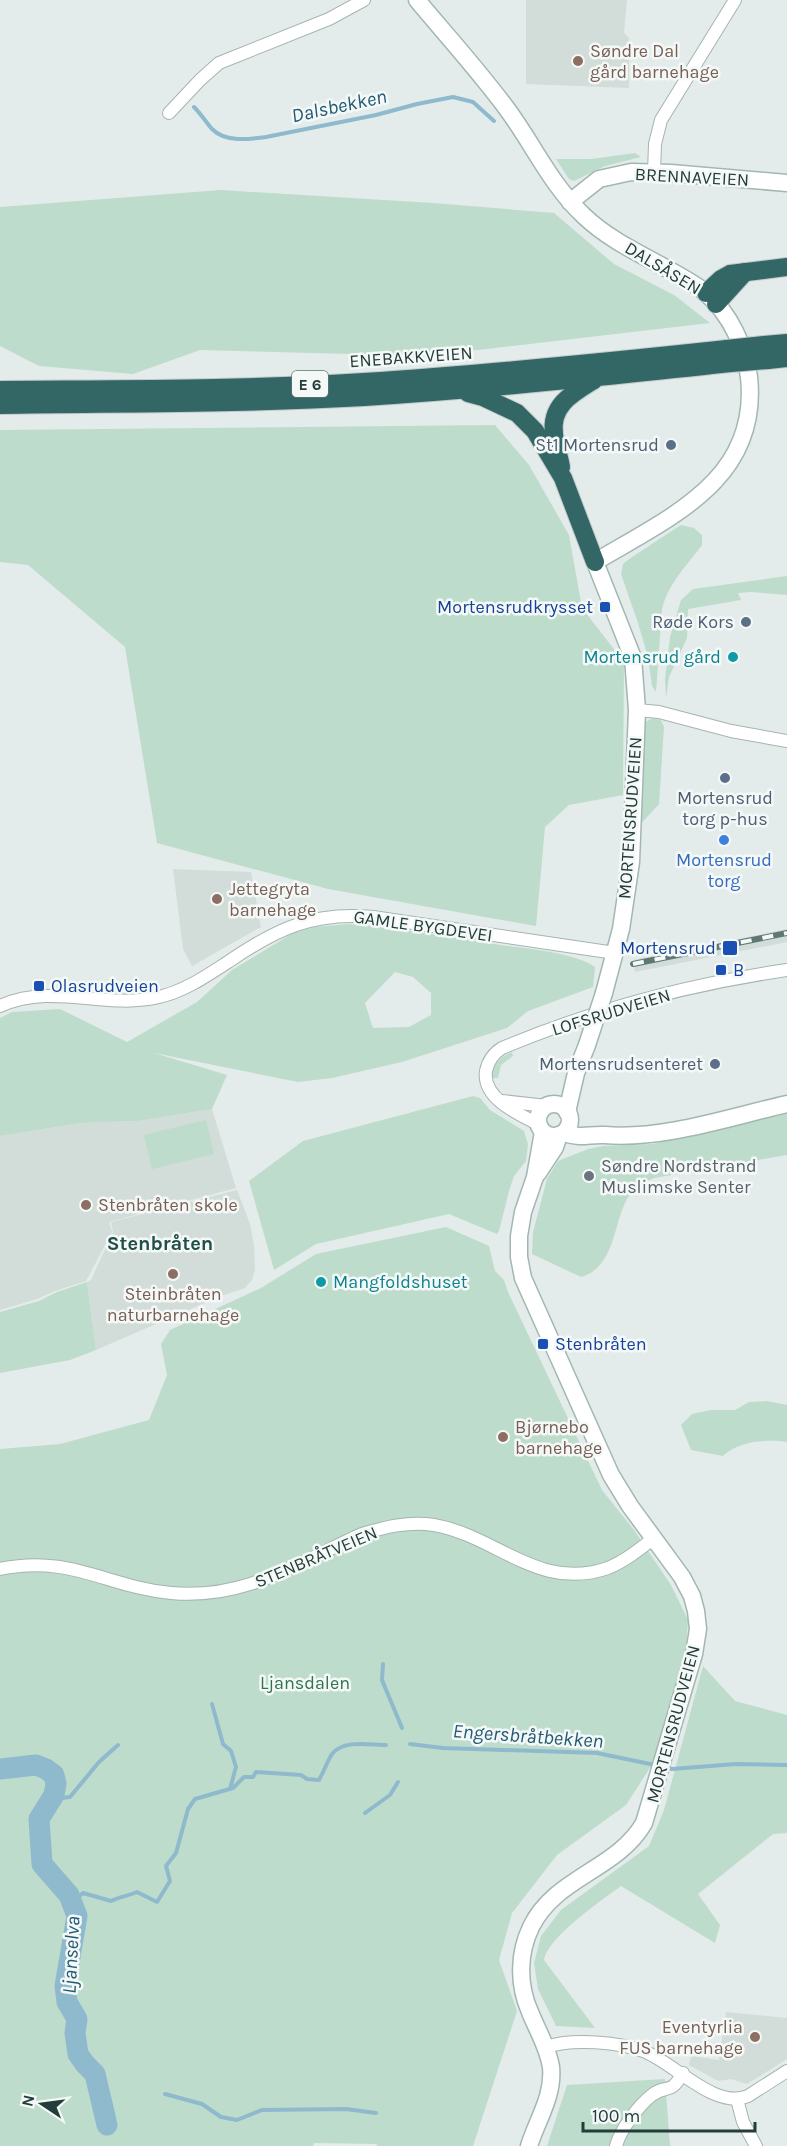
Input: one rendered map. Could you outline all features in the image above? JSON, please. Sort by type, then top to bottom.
[{"type":"highway","points":[[711,299],[725,276],[787,267]]},
{"type":"highway","name":"ENEBAKKVEIEN","points":[[0,390],[363,382],[729,356],[766,352],[787,343]]},
{"type":"highway","name":"ENEBAKKVEIEN","points":[[766,352],[787,358]]},
{"type":"highway","name":"ENEBAKKVEIEN","points":[[0,405],[292,400],[457,390],[600,376],[729,356]]},
{"type":"highway","name":"E 6","points":[[595,562],[563,478],[554,432],[556,411],[567,397],[600,376]]},
{"type":"highway","name":"E 6","points":[[457,390],[483,397],[517,413],[535,431],[563,478]]},
{"type":"street","points":[[169,114],[219,63],[329,19],[364,0]]},
{"type":"street","name":"DALSÅSEN","points":[[417,0],[506,109],[570,202],[592,223],[614,239],[711,299],[734,328],[748,370],[749,413],[740,446],[725,472],[706,491],[595,562]]},
{"type":"street","points":[[654,172],[655,144],[661,120],[735,0]]},
{"type":"street","name":"BRENNAVEIEN","points":[[570,202],[598,179],[622,173],[654,172],[787,183]]},
{"type":"street","name":"MORTENSRUDVEIEN","points":[[529,2146],[545,2107],[550,2088],[551,2068],[546,2047],[529,2011],[521,1980],[523,1950],[530,1928],[540,1911],[555,1895],[610,1860],[640,1830],[650,1809],[691,1664],[698,1629],[692,1596],[682,1577],[630,1506],[606,1466],[524,1278],[519,1257],[519,1236],[523,1212],[587,1045],[604,993],[621,930],[631,862],[637,710],[633,658],[595,562]]},
{"type":"street","points":[[637,710],[658,712],[728,730],[787,741]]},
{"type":"street","name":"GAMLE BYGDEVEI","points":[[0,1006],[22,998],[51,994],[129,1000],[161,997],[197,982],[254,944],[284,928],[304,921],[338,915],[387,918],[615,953]]},
{"type":"street","name":"LOFSRUDVEIEN","points":[[787,970],[703,986],[632,1003],[502,1048],[494,1055],[487,1069],[487,1085],[492,1094],[513,1110],[557,1126],[602,1135],[631,1137],[652,1135],[787,1104]]},
{"type":"street","name":"MORTENSRUDVEIEN","points":[[557,1126],[541,1111],[549,1105],[576,1073]]},
{"type":"street","points":[[502,1101],[562,1107],[557,1126]]},
{"type":"street","name":"STENBRÅTVEIEN","points":[[0,1569],[24,1564],[47,1564],[83,1570],[142,1588],[170,1593],[207,1594],[262,1582],[362,1534],[400,1525],[428,1524],[448,1528],[478,1539],[532,1567],[570,1574],[590,1572],[610,1566],[654,1538]]},
{"type":"street","points":[[546,2047],[562,2042],[626,2046],[656,2057],[715,2095],[737,2099],[748,2096],[787,2071]]},
{"type":"street","points":[[616,2146],[622,2130],[644,2103],[657,2092],[670,2090],[677,2084],[682,2073]]},
{"type":"street","points":[[737,2099],[743,2122],[756,2146]]},
{"type":"shaded area","name":"Søndre Dal gård barnehage","points":[[526,0],[627,0],[624,33],[629,38],[629,88],[526,84]]},
{"type":"shaded area","name":"Jettegryta barnehage","points":[[173,869],[251,872],[261,927],[192,966],[183,949]]},
{"type":"shaded area","points":[[787,929],[787,942],[635,972],[633,960]]},
{"type":"shaded area","name":"Stenbråten skole","points":[[212,1109],[236,1188],[109,1222],[112,1232],[86,1281],[0,1310],[0,1136],[81,1123],[138,1121]]},
{"type":"shaded area","name":"Steinbråten naturbarnehage","points":[[237,1190],[250,1224],[254,1245],[255,1269],[252,1280],[245,1288],[218,1297],[96,1350],[87,1282],[91,1280],[113,1232],[111,1222]]},
{"type":"shaded area","name":"Eventyrlia FUS barnehage","points":[[726,2012],[787,2018],[787,2059],[747,2084],[731,2079],[718,2081],[689,2065],[691,2056],[719,2060]]},
{"type":"green space","points":[[635,153],[641,157],[605,166],[574,181],[569,179],[556,159],[591,159]]},
{"type":"green space","points":[[221,190],[554,213],[614,264],[674,295],[710,323],[426,356],[200,350],[133,374],[39,366],[0,346],[0,207]]},
{"type":"green space","points":[[495,425],[529,465],[569,535],[582,608],[624,662],[623,795],[569,805],[545,827],[536,926],[328,889],[157,843],[125,647],[28,565],[0,562],[0,430]]},
{"type":"green space","points":[[681,525],[694,528],[702,535],[702,545],[669,591],[662,609],[656,692],[652,686],[648,657],[638,623],[621,574],[623,564]]},
{"type":"green space","points":[[787,576],[787,595],[738,593],[741,600],[688,609],[687,638],[669,677],[666,698],[665,680],[670,637],[681,600],[693,589]]},
{"type":"green space","points":[[653,718],[661,720],[664,727],[659,804],[637,828],[642,730],[645,722]]},
{"type":"green space","points":[[349,924],[368,926],[563,955],[595,967],[593,987],[528,1011],[507,1028],[402,1062],[332,1078],[298,1082],[154,1053],[227,1075],[212,1109],[138,1121],[81,1123],[0,1136],[0,1018],[12,1012],[60,1009],[127,1042],[197,1002],[232,970],[293,933],[314,927]],"holes":[[[395,972],[413,977],[431,993],[431,1015],[409,1027],[373,1028],[365,1003]]]},
{"type":"green space","points":[[512,1052],[513,1056],[501,1065],[498,1078],[491,1078],[498,1062]]},
{"type":"green space","points":[[473,1096],[480,1098],[490,1110],[524,1131],[528,1144],[526,1161],[514,1176],[497,1234],[449,1214],[316,1244],[274,1270],[249,1181],[303,1141]]},
{"type":"green space","points":[[787,1114],[787,1155],[654,1178],[635,1188],[621,1212],[609,1251],[593,1271],[581,1277],[532,1254],[533,1232],[547,1179],[558,1161],[588,1149],[603,1146],[652,1144]]},
{"type":"green space","points":[[206,1120],[214,1154],[152,1169],[144,1135]]},
{"type":"green space","name":"Ljansdalen","points":[[446,1227],[489,1246],[495,1271],[504,1280],[602,1490],[634,1530],[671,1585],[688,1620],[686,1650],[653,1763],[626,1805],[557,1855],[512,1913],[499,1960],[517,2011],[473,2146],[314,2143],[313,2146],[0,2146],[0,1449],[60,1444],[149,1420],[167,1375],[161,1344],[170,1330],[261,1288],[316,1254]]},
{"type":"green space","points":[[87,1282],[96,1350],[70,1360],[0,1373],[0,1312],[39,1301]]},
{"type":"green space","points":[[767,1401],[787,1405],[787,1442],[753,1442],[737,1447],[723,1456],[691,1450],[681,1425],[692,1414],[711,1410],[735,1410],[749,1402]]},
{"type":"green space","points":[[703,1666],[735,1701],[787,1715],[787,1833],[773,1834],[698,1894],[720,1925],[715,1943],[621,1886],[565,1930],[548,1951],[544,1960],[595,2028],[556,2026],[538,1989],[534,1963],[541,1936],[561,1910],[649,1846],[664,1810]]},
{"type":"green space","points":[[665,2079],[670,2146],[547,2146],[567,2085]]},
{"type":"waterway","name":"Dalsbekken","points":[[194,107],[212,129],[224,136],[238,139],[266,137],[453,97],[473,102],[494,121]]},
{"type":"waterway","points":[[383,1664],[382,1680],[402,1728]]},
{"type":"waterway","points":[[212,1704],[223,1744],[231,1751],[236,1767],[230,1789]]},
{"type":"waterway","name":"Engersbråtbekken","points":[[72,1902],[83,1893],[111,1901],[137,1892],[157,1902],[170,1881],[166,1866],[176,1853],[188,1809],[195,1799],[233,1788],[244,1777],[253,1777],[256,1772],[301,1775],[307,1779],[319,1780],[332,1754],[337,1749],[358,1744],[386,1745]]},
{"type":"waterway","name":"Engersbråtbekken","points":[[410,1744],[443,1748],[597,1753],[655,1765]]},
{"type":"waterway","points":[[52,1799],[70,1797],[99,1762],[118,1745]]},
{"type":"waterway","name":"Engersbråtbekken","points":[[665,1768],[736,1764],[787,1765]]},
{"type":"waterway","name":"Ljanselva","points":[[0,1769],[36,1765],[54,1775],[56,1784],[54,1795],[39,1819],[42,1864],[69,1895],[77,1916],[65,1986],[67,2002],[77,2019],[75,2033],[78,2054],[95,2074],[107,2125]]},
{"type":"waterway","points":[[365,1813],[390,1795],[398,1782]]},
{"type":"waterway","points":[[165,2094],[202,2104],[221,2117],[237,2120],[262,2110],[346,2109],[376,2113]]},
{"type":"railway","points":[[633,964],[787,933]]},
{"type":"place","name":"Søndre Dal gård barnehage","points":[[578,61]]},
{"type":"place","name":"St1 Mortensrud","points":[[671,445]]},
{"type":"place","name":"Mortensrudkrysset","points":[[605,607]]},
{"type":"place","name":"Røde Kors","points":[[746,622]]},
{"type":"place","name":"Mortensrud gård","points":[[733,657]]},
{"type":"place","name":"Mortensrud torg p-hus","points":[[725,778]]},
{"type":"place","name":"Mortensrud torg","points":[[724,840]]},
{"type":"place","name":"Jettegryta barnehage","points":[[217,899]]},
{"type":"place","name":"Mortensrud","points":[[730,948]]},
{"type":"place","name":"B","points":[[721,970]]},
{"type":"place","name":"Olasrudveien","points":[[39,986]]},
{"type":"place","name":"Mortensrudsenteret","points":[[715,1064]]},
{"type":"place","name":"Søndre Nordstrand Muslimske Senter","points":[[589,1176]]},
{"type":"place","name":"Stenbråten skole","points":[[86,1205]]},
{"type":"place","name":"Steinbråten naturbarnehage","points":[[173,1274]]},
{"type":"place","name":"Mangfoldshuset","points":[[321,1282]]},
{"type":"place","name":"Stenbråten","points":[[543,1344]]},
{"type":"place","name":"Bjørnebo barnehage","points":[[503,1437]]},
{"type":"place","name":"Eventyrlia FUS barnehage","points":[[755,2037]]},
{"type":"district","name":"Stenbråten","points":[[160,1243]]}]
